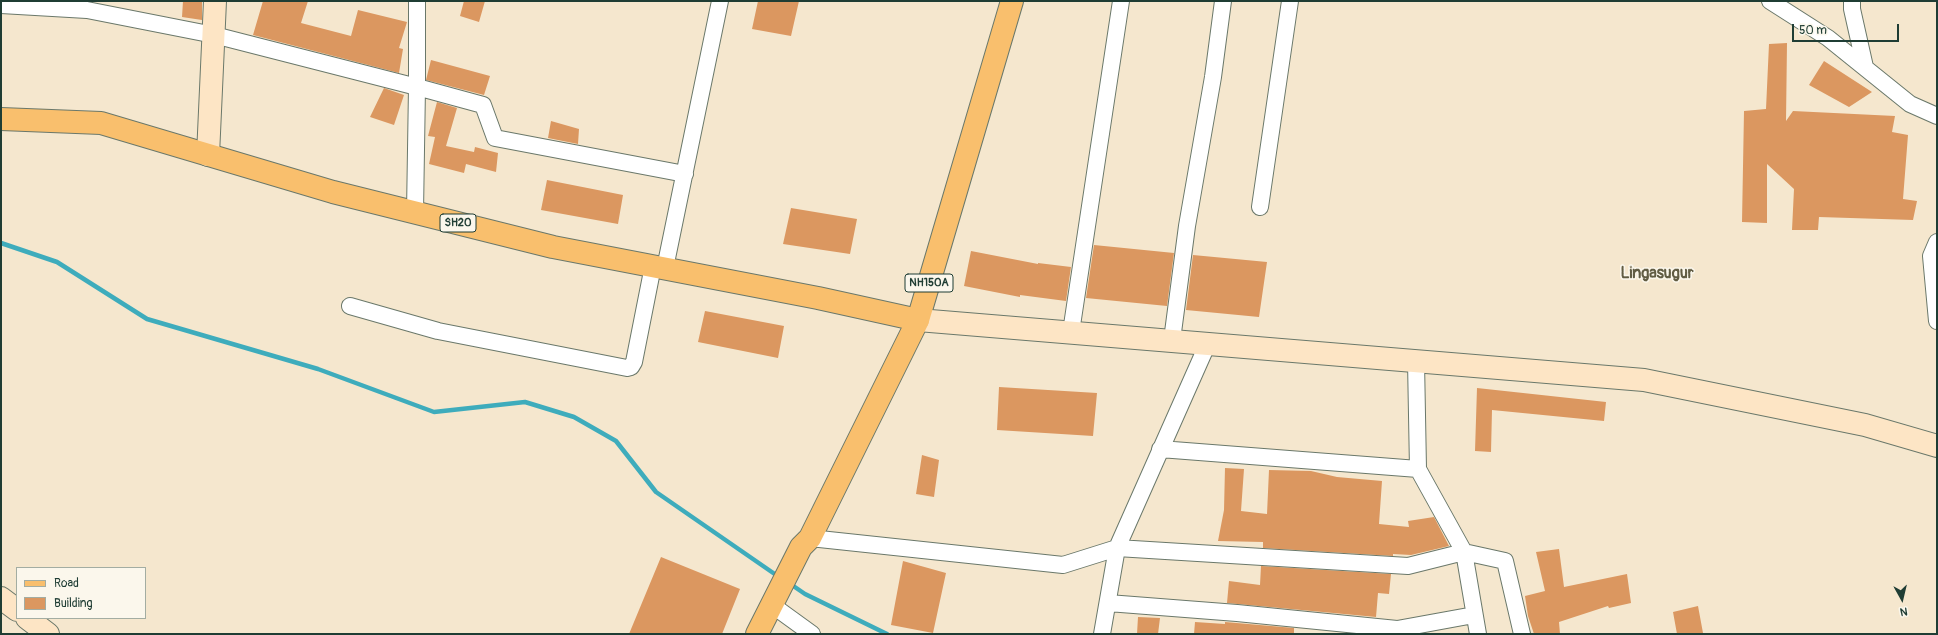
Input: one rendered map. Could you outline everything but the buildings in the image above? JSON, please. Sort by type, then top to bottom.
[{"type":"main road","name":"NH150A","points":[[757,634],[772,602],[805,543],[918,320],[1012,1]]},
{"type":"main road","name":"SH20","points":[[1,119],[101,123],[333,192],[553,247],[818,298],[918,320]]},
{"type":"street","points":[[208,155],[215,1]]},
{"type":"street","points":[[415,212],[417,1]]},
{"type":"street","points":[[350,306],[438,331],[620,368],[631,367],[634,362],[685,174],[720,1]]},
{"type":"street","points":[[1071,332],[1121,1]]},
{"type":"street","points":[[1172,340],[1187,226],[1214,77],[1223,1]]},
{"type":"street","points":[[1260,206],[1290,1]]},
{"type":"street","points":[[1770,1],[1828,38],[1910,104],[1937,116]]},
{"type":"street","points":[[1852,1],[1852,9],[1865,67]]},
{"type":"street","points":[[1,5],[78,5],[214,35],[483,105],[495,138],[685,174]]},
{"type":"street","points":[[1937,242],[1931,256],[1937,321]]},
{"type":"street","points":[[918,320],[1644,380],[1865,425],[1937,446]]},
{"type":"street","points":[[1102,634],[1117,548],[1208,343]]},
{"type":"street","points":[[1416,361],[1418,469],[1464,552],[1478,634]]},
{"type":"street","points":[[1160,449],[1418,469]]},
{"type":"street","points":[[805,543],[1063,565],[1117,548],[1408,566],[1464,552],[1505,561],[1522,634]]},
{"type":"street","points":[[1,598],[16,609]]},
{"type":"street","points":[[772,602],[812,634]]},
{"type":"street","points":[[1108,603],[1237,613],[1397,629],[1474,615]]},
{"type":"street","points":[[28,619],[48,634]]},
{"type":"waterway","points":[[1,243],[57,262],[147,319],[318,369],[434,412],[525,402],[574,417],[616,441],[656,492],[779,577]]},
{"type":"waterway","points":[[789,583],[805,594],[887,634]]},
{"type":"district","name":"Lingasugur","points":[[1657,274]]}]
